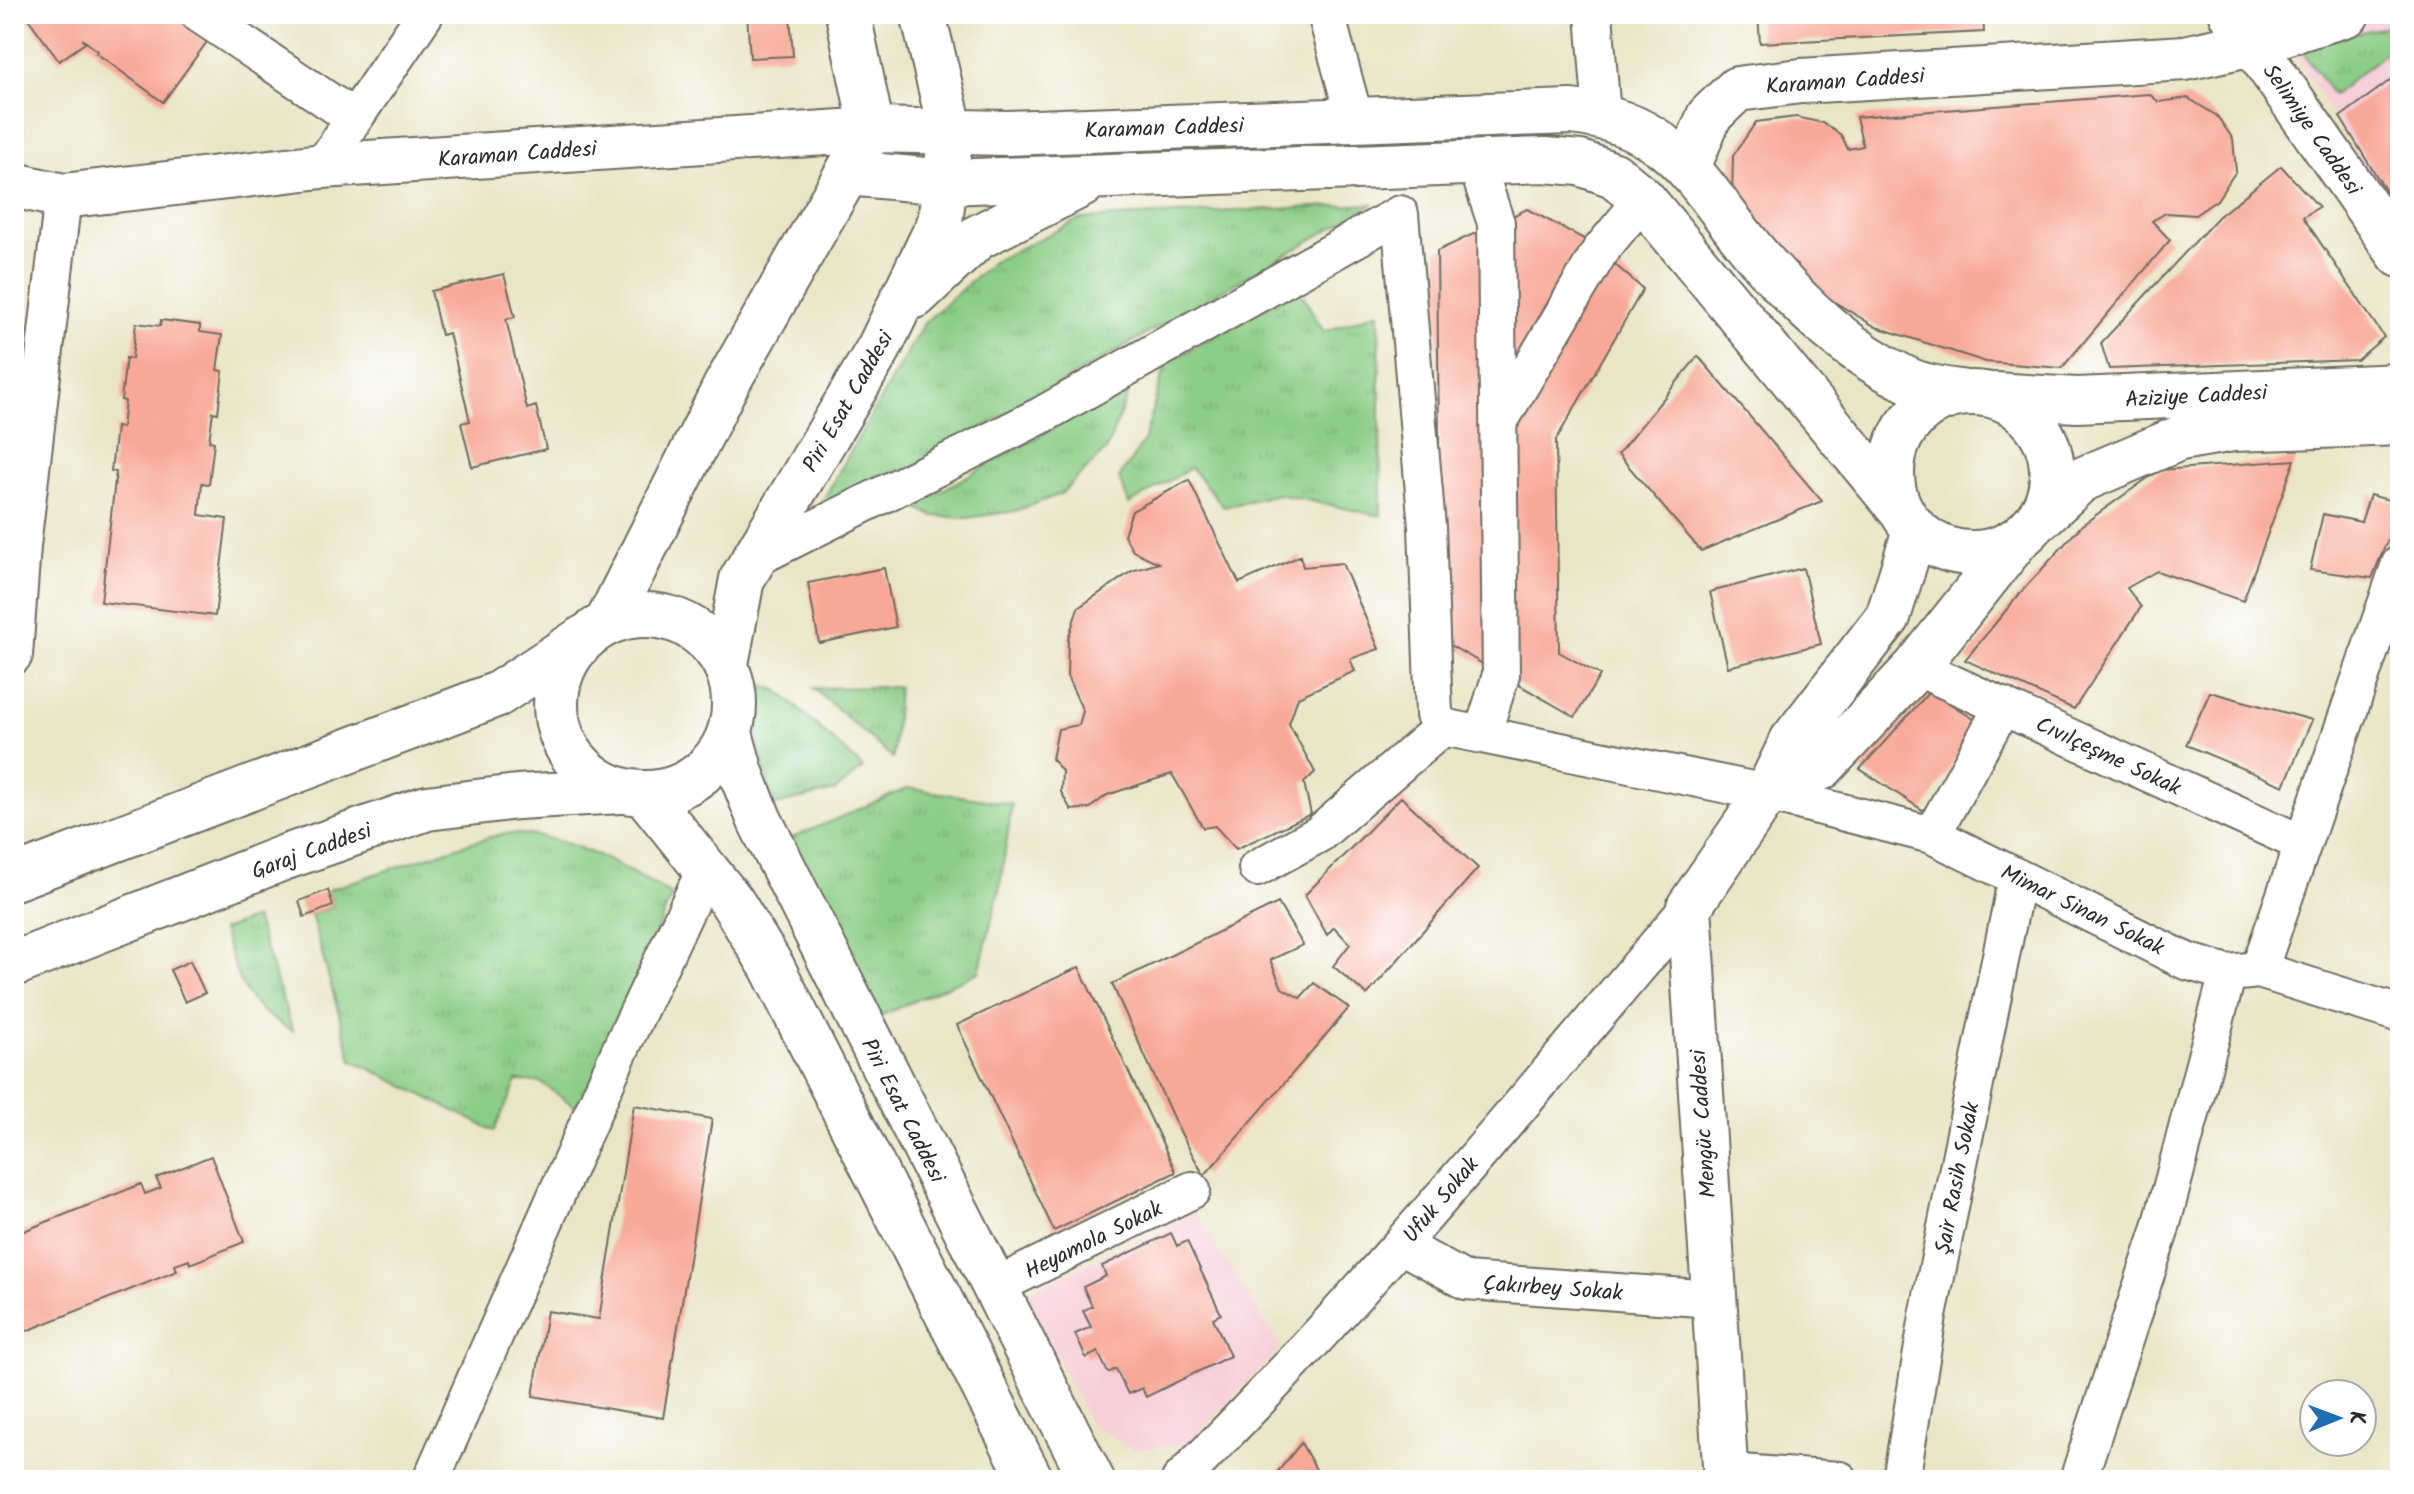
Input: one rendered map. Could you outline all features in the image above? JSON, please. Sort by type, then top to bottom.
[{"type":"main road","points":[[14,878],[498,694],[596,630],[634,615],[662,615],[688,625],[710,641],[726,664],[733,687],[735,710],[730,733],[717,758],[697,778],[672,790],[633,793],[600,782],[578,763],[563,740],[556,712],[558,684],[568,658],[596,630],[725,387],[872,130],[848,14]]},
{"type":"main road","name":"Piri Esat Caddesi","points":[[726,664],[742,579],[879,348],[940,222],[951,132],[923,14]]},
{"type":"main road","name":"Karaman Caddesi","points":[[14,185],[63,196],[322,166],[872,130],[1007,133],[1571,112],[1602,116],[1644,132],[1688,168],[1709,116],[1737,89],[1801,81],[2185,58],[2243,28],[2347,14]]},
{"type":"main road","name":"Selimiye Caddesi","points":[[2243,28],[2400,255]]},
{"type":"main road","name":"Karaman Caddesi","points":[[848,173],[946,182],[1545,160],[1580,163],[1614,175],[1643,199]]},
{"type":"main road","name":"Aziziye Caddesi","points":[[1688,168],[1760,260],[1826,327],[1907,380],[1938,389],[1978,394],[2077,400],[2400,386]]},
{"type":"main road","points":[[894,317],[978,237],[1058,194],[1103,175]]},
{"type":"main road","points":[[1643,199],[1907,519],[1938,546],[1964,554],[1991,552],[2026,531]]},
{"type":"main road","points":[[1689,907],[1767,793],[1792,741],[1888,617],[1907,519],[1892,483],[1893,457],[1903,433],[1919,413],[1940,399],[1978,394],[2015,405],[2034,422],[2047,444],[2052,470],[2049,497],[2026,531],[1916,667],[1822,767],[1767,793]]},
{"type":"main road","name":"Aziziye Caddesi","points":[[2026,531],[2081,480],[2180,438],[2233,429],[2400,423]]},
{"type":"main road","name":"Piri Esat Caddesi","points":[[730,733],[741,773],[760,821],[1092,1480]]},
{"type":"main road","points":[[633,793],[706,868],[732,902],[772,967],[1031,1480]]},
{"type":"main road","name":"Garaj Caddesi","points":[[14,964],[283,858],[427,808],[517,797],[633,793]]},
{"type":"main road","name":"Mengüc Caddesi","points":[[1689,907],[1726,1476]]},
{"type":"street","points":[[199,14],[354,118]]},
{"type":"street","points":[[322,166],[425,14]]},
{"type":"street","points":[[1326,14],[1355,120]]},
{"type":"street","points":[[1594,14],[1602,116]]},
{"type":"street","points":[[1476,163],[1496,223],[1501,675],[1482,735]]},
{"type":"street","points":[[14,655],[22,546],[23,465],[63,196]]},
{"type":"street","points":[[1498,423],[1600,251],[1643,199]]},
{"type":"street","points":[[756,558],[1042,415],[1400,214],[1427,527],[1434,715],[1443,727],[1319,834],[1257,868]]},
{"type":"street","points":[[2078,1480],[2244,972],[2301,843],[2400,564]]},
{"type":"street","name":"Cıvılçeşme Sokak","points":[[1916,667],[2301,843]]},
{"type":"street","points":[[1932,835],[2003,706]]},
{"type":"street","name":"Mimar Sinan Sokak","points":[[1443,727],[1767,793],[1932,835],[2186,961],[2244,972],[2400,1014]]},
{"type":"street","points":[[431,1480],[615,1062],[706,868]]},
{"type":"street","name":"Şair Rasih Sokak","points":[[1901,1480],[1928,1316],[2017,877]]},
{"type":"street","name":"Ufuk Sokak","points":[[1180,1480],[1268,1393],[1401,1245],[1689,907]]},
{"type":"street","name":"Heyamola Sokak","points":[[994,1287],[1192,1190]]},
{"type":"street","name":"Çakırbey Sokak","points":[[1401,1245],[1466,1281],[1713,1299]]},
{"type":"street","points":[[1726,1476],[1840,1480]]},
{"type":"shaded area","points":[[2269,14],[2400,14],[2400,222]]},
{"type":"shaded area","points":[[1195,1212],[1281,1348],[1188,1443],[1134,1450],[1089,1422],[1025,1293]]},
{"type":"green space","points":[[2400,24],[2400,41],[2333,95],[2298,45]]},
{"type":"green space","points":[[1374,204],[807,528],[924,323],[994,261],[1080,219]]},
{"type":"green space","points":[[1299,289],[1324,332],[1379,312],[1381,516],[1278,494],[1224,507],[1191,468],[1129,504],[1119,478],[1144,441],[1166,363]]},
{"type":"green space","points":[[1132,384],[1106,450],[1061,494],[1015,511],[967,518],[933,516],[914,506]]},
{"type":"green space","points":[[760,685],[778,690],[863,768],[835,791],[774,805],[757,730]]},
{"type":"green space","points":[[898,687],[893,758],[813,688]]},
{"type":"green space","points":[[908,788],[1012,804],[1000,886],[979,972],[873,1019],[785,841]]},
{"type":"green space","points":[[506,833],[572,845],[613,862],[672,895],[580,1110],[540,1082],[517,1081],[494,1131],[352,1060],[311,914],[333,906],[328,890]]},
{"type":"green space","points":[[255,918],[293,1031],[262,1011],[244,990],[222,930]]},
{"type":"building","points":[[25,14],[184,14],[212,35],[163,102],[96,53],[98,51],[82,39],[85,43],[59,61]]},
{"type":"building","points":[[747,14],[790,14],[793,56],[750,58]]},
{"type":"building","points":[[1758,14],[1983,14],[1984,32],[1760,43]]},
{"type":"building","points":[[2400,73],[2400,214],[2340,117]]},
{"type":"building","points":[[2149,94],[2159,102],[2188,98],[2217,116],[2233,139],[2236,171],[2217,200],[2195,215],[2166,213],[2152,221],[2170,240],[2062,368],[1986,362],[1876,327],[1818,292],[1732,196],[1733,156],[1756,122],[1796,117],[1823,123],[1841,135],[1848,149],[1863,146],[1856,117]]},
{"type":"building","points":[[2281,166],[2319,207],[2303,217],[2384,337],[2357,360],[2109,369],[2101,343],[2218,217]]},
{"type":"building","points":[[1527,209],[1588,241],[1643,289],[1556,440],[1559,652],[1600,675],[1575,717],[1441,640],[1437,251]]},
{"type":"building","points":[[504,274],[515,317],[506,319],[527,409],[536,406],[546,449],[472,467],[461,423],[470,421],[449,333],[441,335],[431,291]]},
{"type":"building","points":[[161,320],[200,325],[200,332],[222,335],[217,370],[223,371],[218,413],[213,412],[209,441],[214,442],[209,484],[202,483],[199,515],[227,519],[215,616],[101,602],[116,472],[111,471],[116,427],[122,428],[125,401],[121,400],[126,358],[132,359],[136,323],[160,326]]},
{"type":"building","points":[[1698,356],[1822,501],[1701,551],[1618,454]]},
{"type":"building","points":[[2295,460],[2243,601],[2157,571],[2127,588],[2141,607],[2074,709],[1965,660],[2082,525],[2161,470]]},
{"type":"building","points":[[1189,480],[1239,583],[1300,556],[1303,567],[1342,563],[1379,649],[1350,659],[1355,671],[1298,697],[1289,724],[1315,772],[1304,783],[1311,814],[1236,849],[1215,826],[1203,828],[1172,774],[1107,795],[1090,808],[1071,810],[1061,792],[1062,771],[1052,759],[1058,729],[1079,725],[1083,711],[1067,676],[1068,639],[1078,608],[1132,571],[1159,563],[1133,551],[1124,535],[1132,511]]},
{"type":"building","points":[[2370,495],[2400,503],[2400,510],[2372,578],[2310,570],[2323,514],[2361,522]]},
{"type":"building","points":[[884,568],[896,627],[819,643],[808,583]]},
{"type":"building","points":[[1803,568],[1821,644],[1728,667],[1710,592]]},
{"type":"building","points":[[1930,691],[1977,721],[1924,811],[1860,769]]},
{"type":"building","points":[[2210,692],[2312,720],[2284,786],[2186,745]]},
{"type":"building","points":[[1401,797],[1478,868],[1367,995],[1333,966],[1350,944],[1334,927],[1327,935],[1305,895]]},
{"type":"building","points":[[328,890],[333,906],[304,917],[299,901]]},
{"type":"building","points":[[1278,903],[1303,945],[1270,960],[1282,988],[1300,998],[1314,983],[1349,1008],[1204,1176],[1176,1124],[1112,984]]},
{"type":"building","points":[[190,961],[205,993],[185,1002],[170,970]]},
{"type":"building","points":[[1079,967],[1176,1172],[1054,1231],[957,1025]]},
{"type":"building","points":[[634,1105],[712,1119],[663,1418],[533,1396],[547,1311],[599,1319]]},
{"type":"building","points":[[211,1156],[244,1242],[190,1264],[189,1260],[175,1265],[177,1271],[14,1336],[14,1235],[141,1184],[145,1194],[161,1188],[156,1178]]},
{"type":"building","points":[[1171,1233],[1177,1246],[1187,1241],[1221,1314],[1213,1318],[1230,1356],[1146,1397],[1142,1388],[1128,1394],[1116,1369],[1108,1373],[1098,1352],[1086,1358],[1075,1334],[1091,1327],[1083,1311],[1092,1306],[1083,1287],[1106,1276],[1102,1266]]},
{"type":"building","points":[[1301,1443],[1322,1480],[1271,1480]]}]
